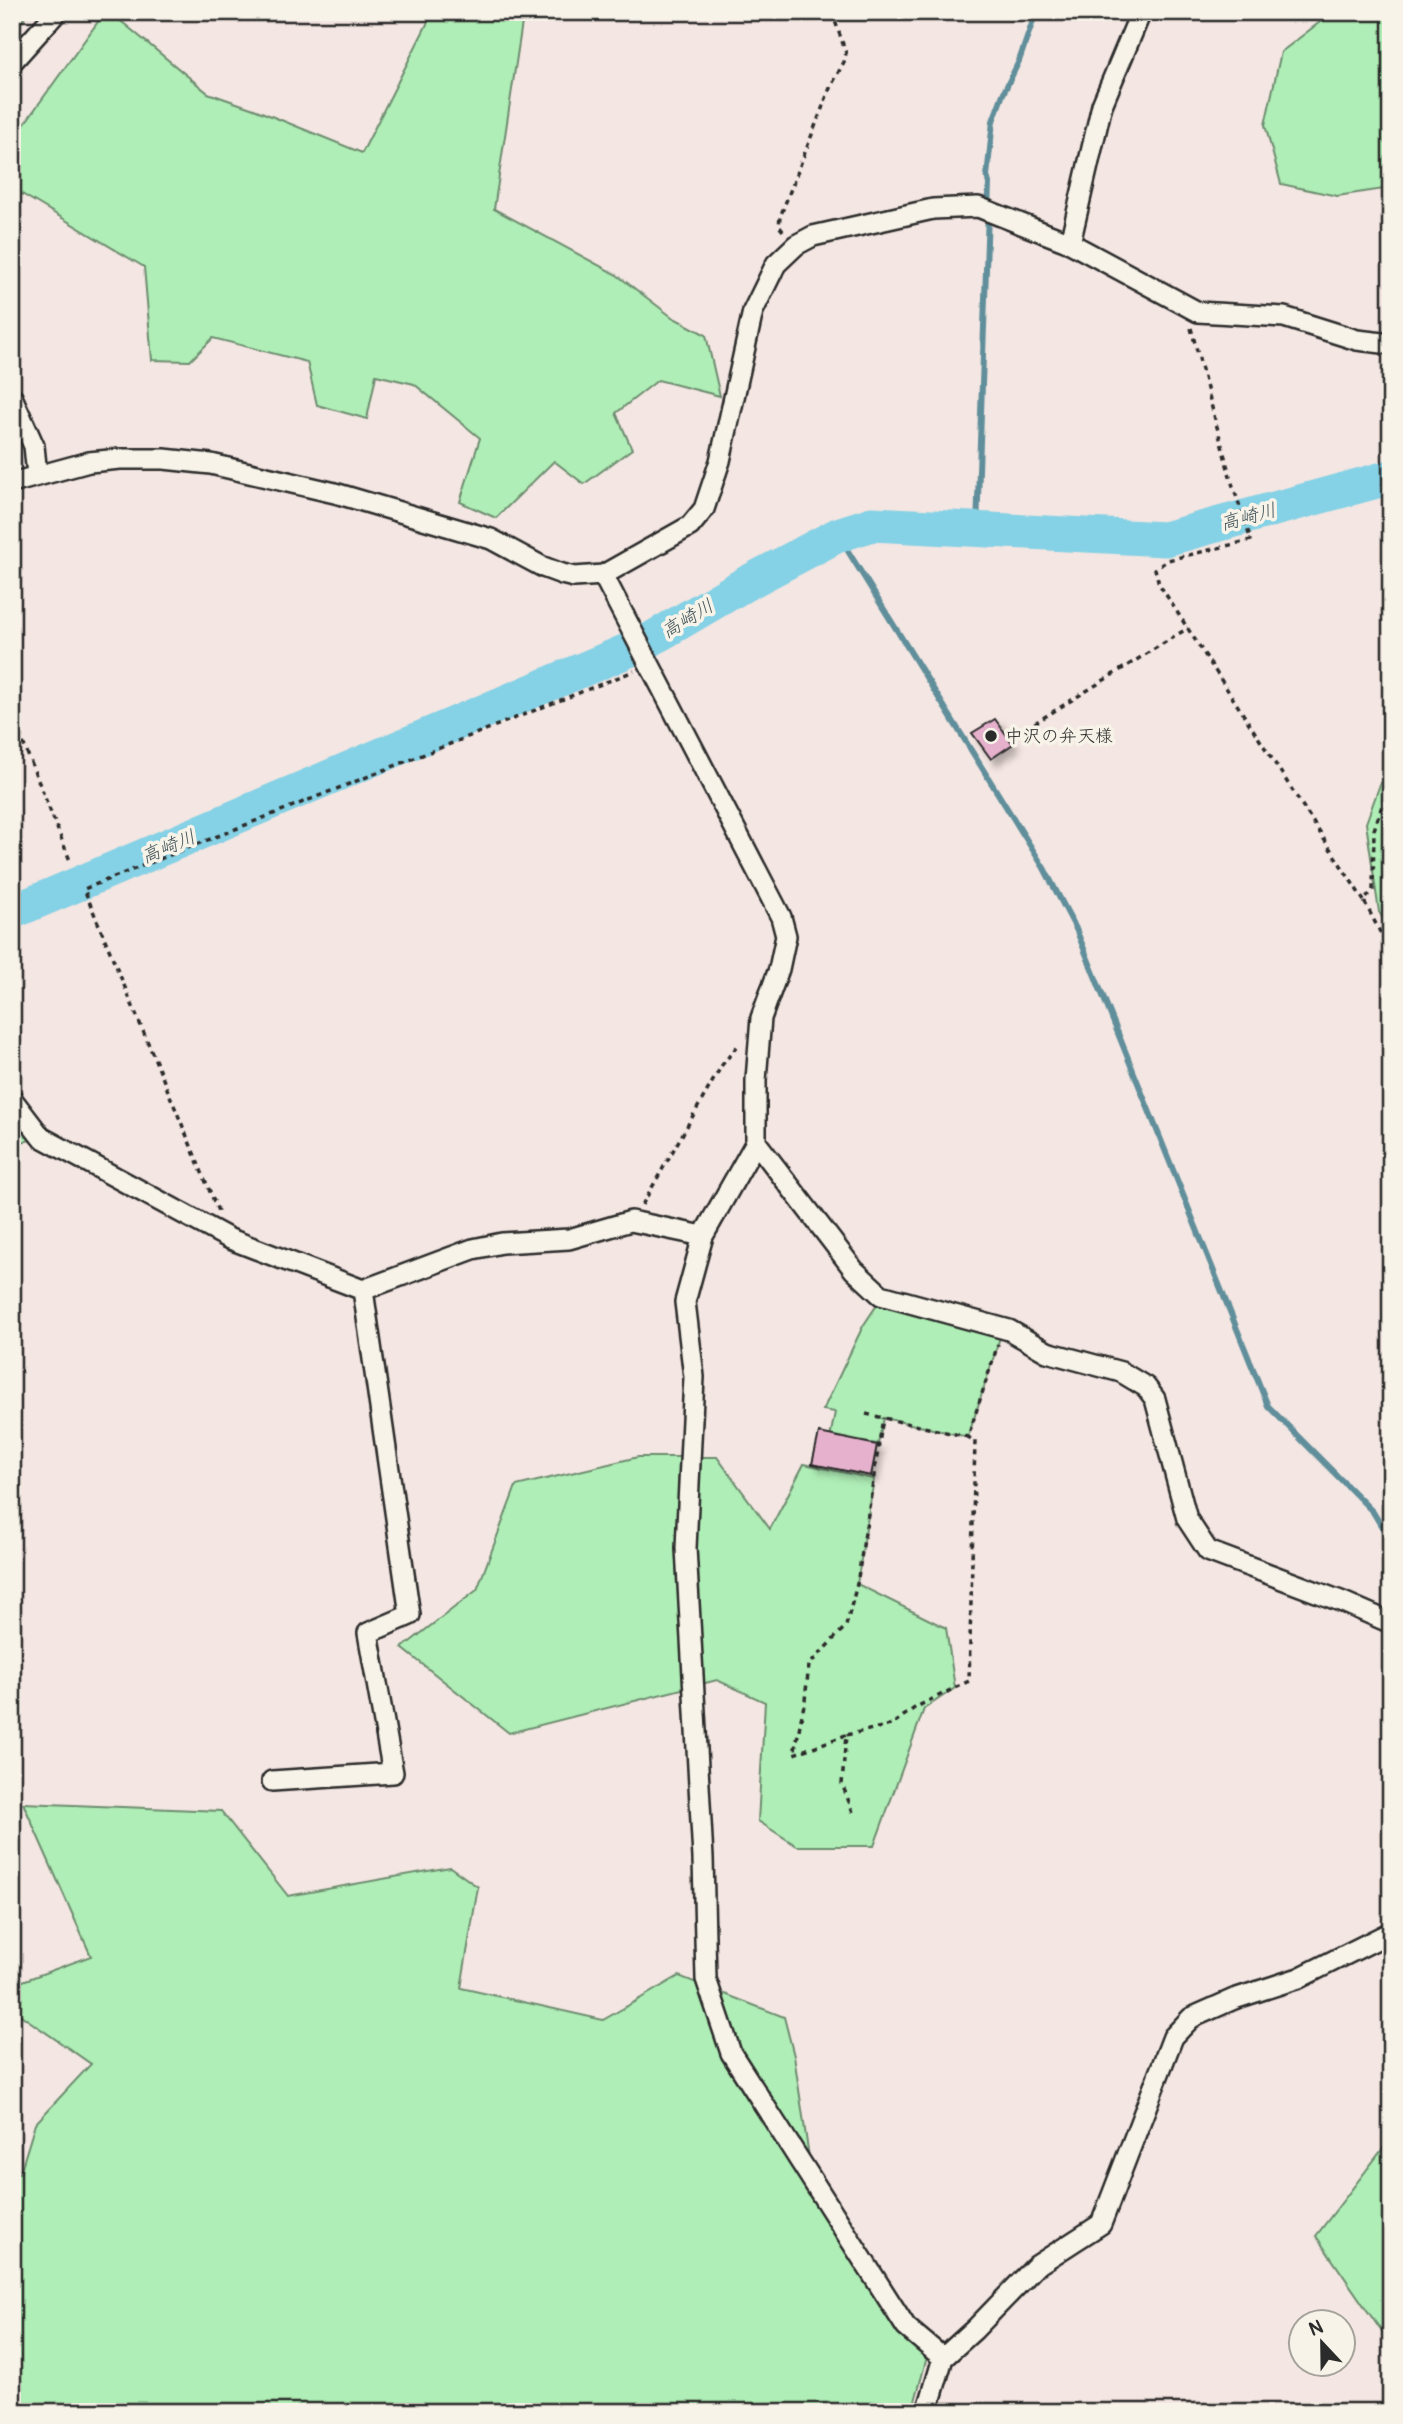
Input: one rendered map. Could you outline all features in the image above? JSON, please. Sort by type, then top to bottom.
[{"type":"street","points":[[12,62],[57,12]]},
{"type":"street","points":[[1070,243],[1102,105],[1140,12]]},
{"type":"street","points":[[12,483],[89,462],[120,458],[211,464],[335,493],[491,539],[562,575],[603,575],[690,526],[704,509],[720,461],[753,311],[776,264],[796,244],[832,230],[933,209],[978,207],[1070,243],[1198,312],[1284,317],[1357,340],[1391,344]]},
{"type":"street","points":[[12,397],[34,446],[37,475]]},
{"type":"street","points":[[603,575],[781,917],[786,936],[779,969],[761,1018],[756,1080],[756,1142],[703,1236],[685,1302],[694,1377],[686,1548],[703,1858],[706,1979],[731,2053],[744,2074],[906,2327],[943,2358]]},
{"type":"street","points":[[12,1099],[41,1137],[230,1239],[363,1290],[473,1249],[502,1243],[569,1239],[631,1221],[703,1236]]},
{"type":"street","points":[[756,1142],[854,1269],[881,1296],[1003,1328],[1047,1352],[1121,1372],[1146,1387],[1155,1399],[1187,1519],[1208,1552],[1343,1602],[1391,1623]]},
{"type":"street","points":[[272,1780],[393,1773],[368,1633],[410,1615],[363,1290]]},
{"type":"street","points":[[927,2412],[943,2358],[975,2329],[1035,2266],[1101,2224],[1173,2036],[1191,2018],[1234,1999],[1299,1978],[1391,1932]]},
{"type":"path","points":[[796,244],[779,226],[780,217],[846,52],[832,12]]},
{"type":"path","points":[[1185,306],[1231,480],[1251,540],[1168,560],[1155,569],[1159,584],[1364,901],[1391,953]]},
{"type":"path","points":[[1009,739],[1188,628]]},
{"type":"path","points":[[230,1239],[84,889],[650,665]]},
{"type":"path","points":[[12,715],[71,863]]},
{"type":"path","points":[[1364,901],[1373,890],[1374,830],[1391,778]]},
{"type":"path","points":[[631,1221],[654,1188],[722,1065],[761,1018]]},
{"type":"path","points":[[968,1437],[1003,1328]]},
{"type":"path","points":[[866,1414],[968,1437],[975,1441],[969,1681],[916,1707],[891,1726],[846,1735],[794,1754],[805,1700],[808,1665],[846,1626],[857,1584],[883,1418]]},
{"type":"path","points":[[846,1735],[842,1784],[853,1812]]},
{"type":"green space","points":[[12,12],[28,12],[12,36]]},
{"type":"green space","points":[[105,12],[110,12],[208,93],[362,153],[433,12],[534,12],[523,16],[494,209],[617,275],[672,317],[706,335],[720,396],[658,380],[616,413],[632,449],[584,484],[554,461],[496,518],[460,502],[480,438],[414,384],[376,375],[367,419],[317,405],[307,362],[213,338],[190,361],[152,360],[144,267],[12,188],[12,141]]},
{"type":"green space","points":[[1333,12],[1391,12],[1391,188],[1337,196],[1281,184],[1265,125],[1281,52]]},
{"type":"green space","points":[[1391,754],[1391,932],[1379,912],[1366,823]]},
{"type":"green space","points":[[12,1105],[38,1139],[20,1142],[12,1136]]},
{"type":"green space","points":[[881,1299],[1003,1328],[968,1437],[884,1418],[878,1444],[830,1438],[835,1412],[823,1410],[863,1326]]},
{"type":"green space","points":[[638,1457],[717,1457],[770,1529],[804,1464],[874,1479],[857,1584],[946,1628],[955,1688],[924,1709],[874,1846],[797,1846],[758,1821],[765,1702],[717,1680],[509,1733],[402,1648],[477,1590],[516,1486]]},
{"type":"green space","points":[[23,1803],[221,1811],[288,1896],[450,1867],[478,1887],[461,1988],[603,2020],[679,1976],[784,2017],[794,2056],[816,2204],[927,2357],[912,2412],[12,2412],[12,2171],[20,2173],[35,2124],[91,2064],[12,2009],[12,1985],[91,1956]]},
{"type":"green space","points":[[1391,2138],[1391,2345],[1316,2236]]},
{"type":"building","name":"中沢の弁天様","points":[[995,719],[1013,744],[991,759],[972,733]]},
{"type":"building","points":[[819,1433],[877,1445],[871,1476],[812,1464]]},
{"type":"waterway","points":[[977,528],[989,183],[987,176],[993,121],[1019,61],[1036,12]]},
{"type":"waterway","name":"高崎川","points":[[12,912],[643,644],[745,584],[838,535],[872,524],[1165,539],[1391,477]]},
{"type":"waterway","points":[[838,535],[1044,868],[1076,929],[1268,1406],[1373,1512],[1391,1542]]},
{"type":"place","name":"中沢の弁天様","points":[[991,736]]}]
